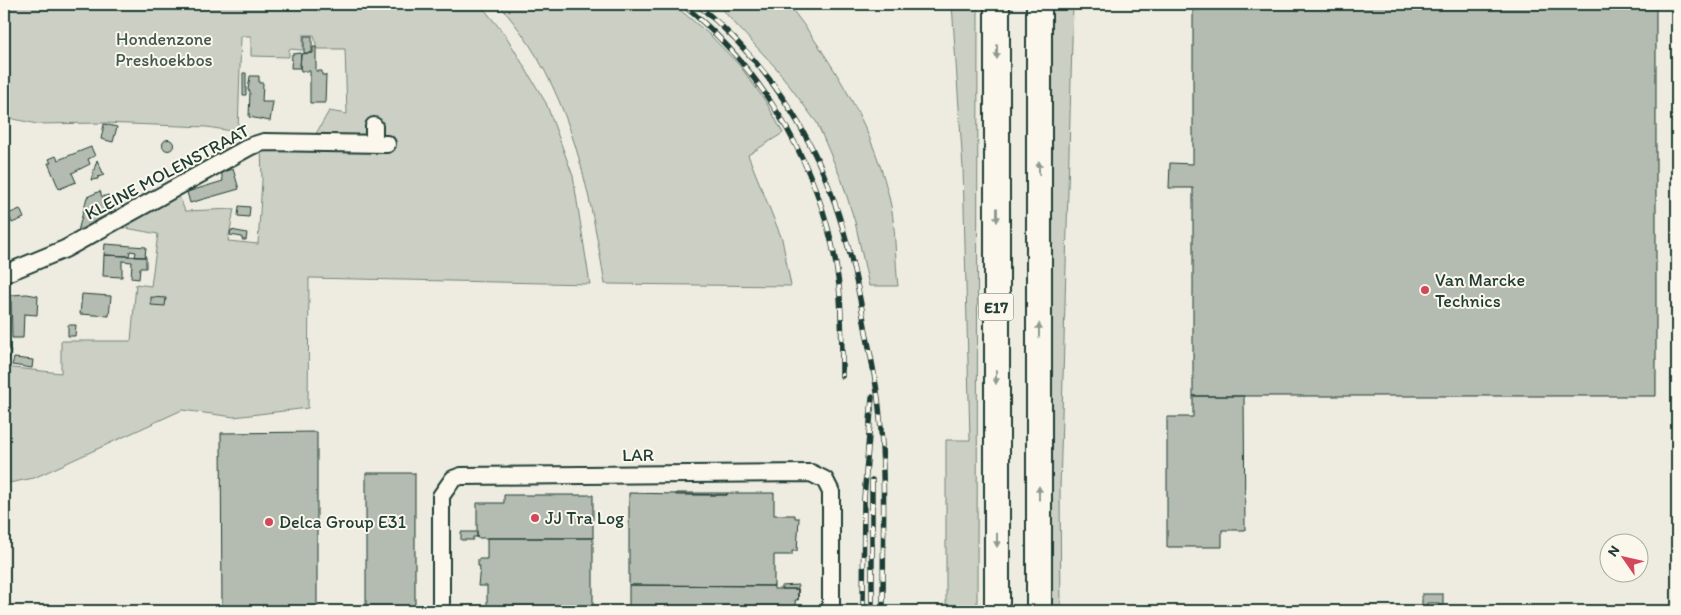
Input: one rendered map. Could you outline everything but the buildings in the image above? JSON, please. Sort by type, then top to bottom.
[{"type":"highway","name":"E17","points":[[997,4],[997,611]]},
{"type":"highway","name":"E17","points":[[1039,4],[1039,611]]},
{"type":"street","name":"KLEINE MOLENSTRAAT","points":[[4,274],[64,249],[251,146],[264,142],[381,144],[374,126]]},
{"type":"street","name":"LAR","points":[[441,611],[441,496],[453,479],[461,476],[811,473],[825,480],[831,492],[831,611]]},
{"type":"green space","name":"Hondenzone Preshoekbos","points":[[4,4],[480,4],[506,36],[546,103],[573,176],[590,284],[309,278],[308,408],[234,417],[182,410],[34,478],[4,484],[4,367],[61,373],[61,341],[131,341],[136,284],[151,286],[158,234],[115,226],[177,191],[185,211],[234,209],[228,241],[258,244],[262,180],[261,147],[367,135],[313,139],[329,111],[347,114],[345,49],[317,49],[314,35],[303,35],[303,50],[289,49],[289,57],[251,56],[251,36],[241,36],[238,132],[207,127],[103,123],[37,124],[4,117]]},
{"type":"green space","points":[[499,4],[673,4],[710,35],[740,66],[766,102],[783,133],[748,155],[782,239],[791,286],[605,284],[587,191],[570,130],[559,100],[526,39]]},
{"type":"green space","points":[[717,4],[788,4],[837,74],[864,125],[884,178],[893,216],[898,286],[869,286],[855,222],[842,181],[817,123],[777,69]]},
{"type":"green space","points":[[952,4],[978,4],[977,611],[946,611],[946,440],[970,440],[963,168]]},
{"type":"green space","points":[[1051,4],[1073,4],[1060,490],[1061,611],[1051,611]]},
{"type":"railway","points":[[682,4],[713,31],[741,61],[766,94],[788,130],[806,167],[821,205],[832,245],[839,285],[842,376]]},
{"type":"railway","points":[[697,4],[733,37],[763,72],[789,108],[811,146],[829,186],[843,229],[855,274],[879,407],[883,483],[883,611]]},
{"type":"railway","points":[[863,611],[864,499],[872,397]]},
{"type":"railway","points":[[872,480],[872,611]]},
{"type":"place","name":"Van Marcke Technics","points":[[1425,290]]},
{"type":"place","name":"JJ Tra Log","points":[[535,518]]},
{"type":"place","name":"Delca Group E31","points":[[269,522]]}]
